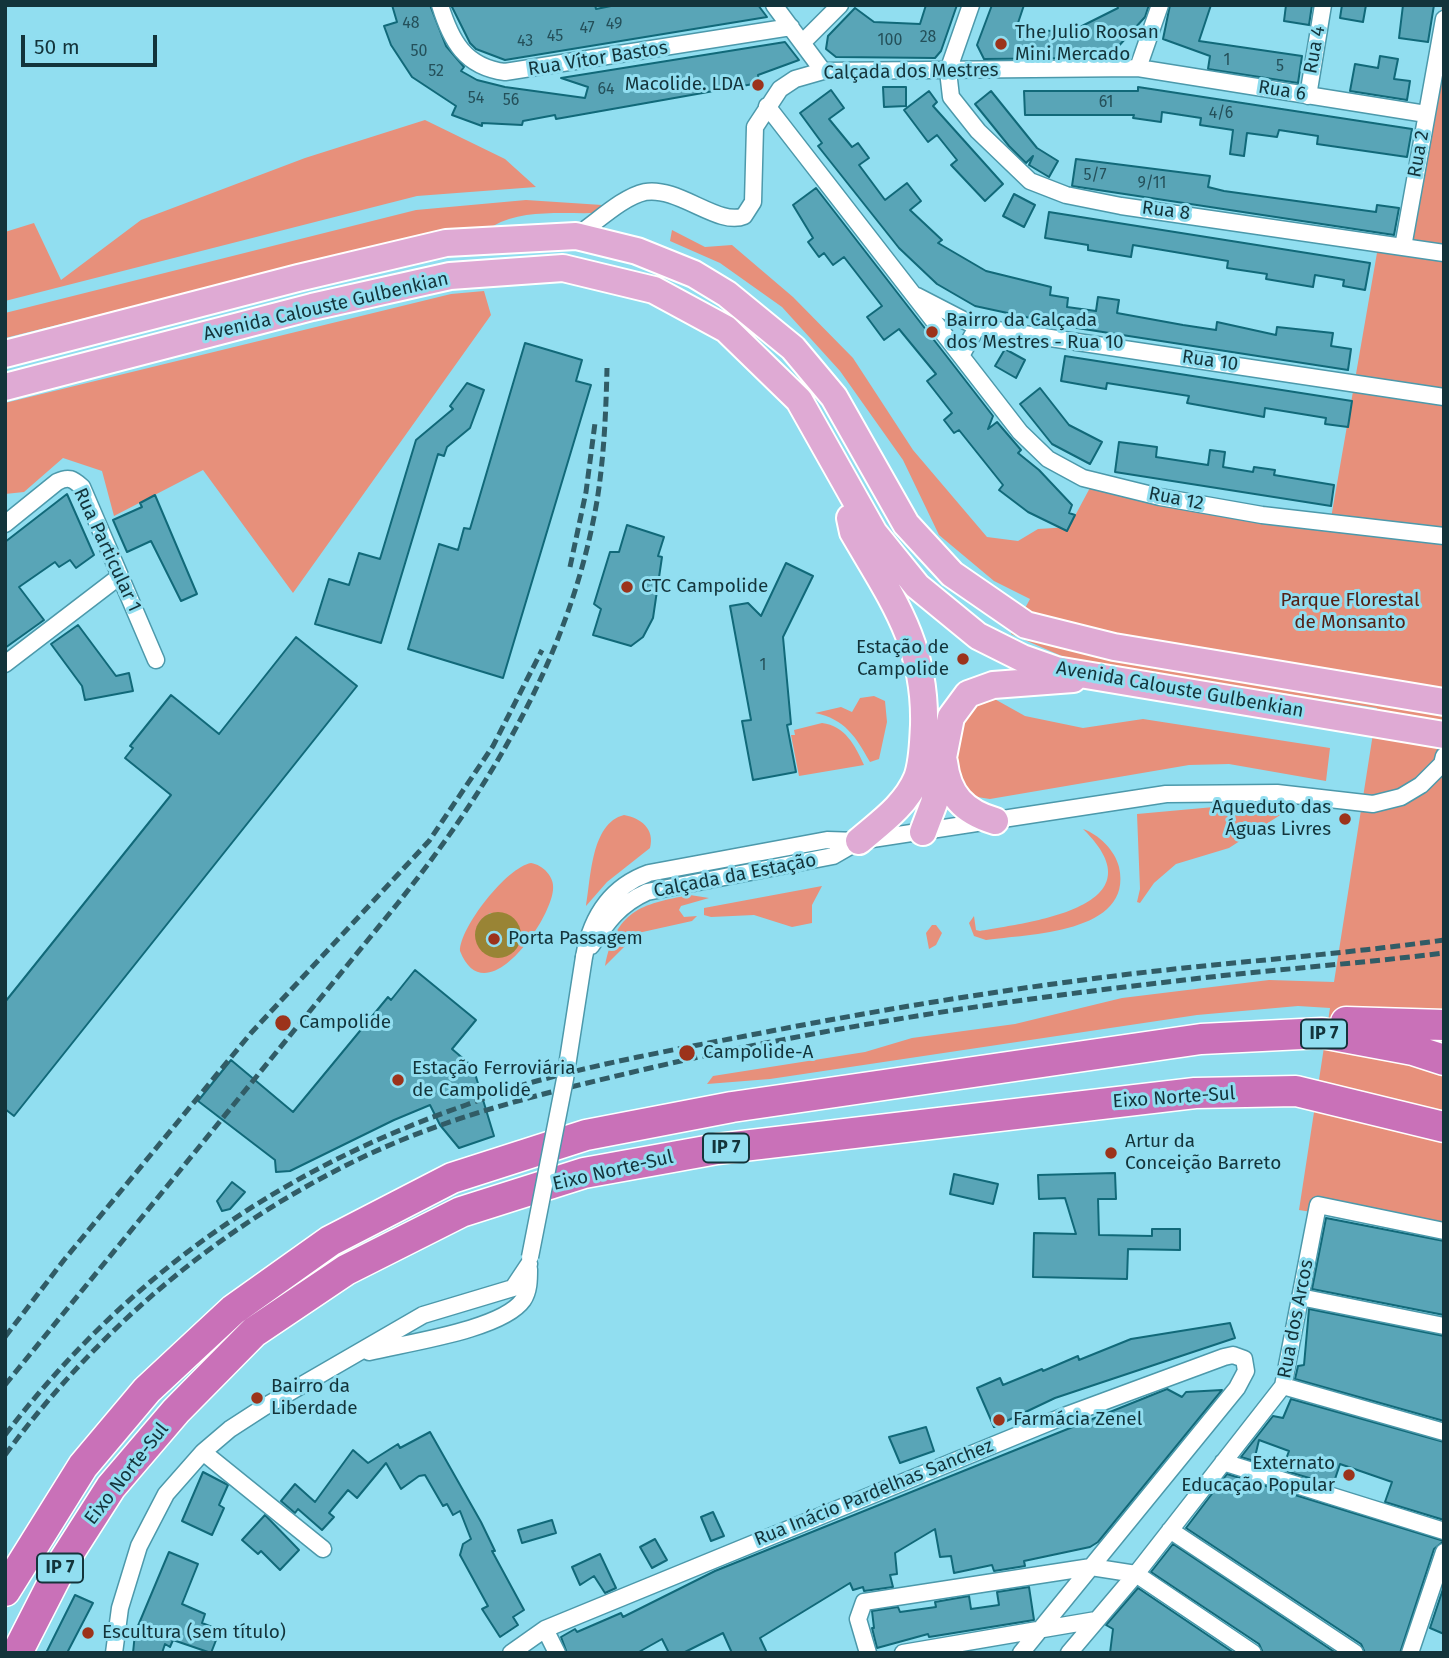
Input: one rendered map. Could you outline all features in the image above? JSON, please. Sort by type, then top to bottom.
[{"type":"highway","points":[[1201,1039],[1262,1021],[1444,1025]]},
{"type":"highway","name":"Eixo Norte-Sul","points":[[5,1591],[83,1466],[147,1390],[233,1310],[330,1241],[452,1178],[586,1135],[733,1107],[1201,1039],[1322,1033],[1413,1050],[1444,1060]]},
{"type":"highway","name":"Eixo Norte-Sul","points":[[17,1653],[65,1559],[111,1488],[176,1411],[254,1332],[346,1270],[461,1212],[584,1173],[717,1149],[1195,1093],[1296,1091],[1444,1127]]},
{"type":"main road","name":"Avenida Calouste Gulbenkian","points":[[5,354],[298,278],[446,243],[576,236],[637,251],[694,274],[727,294],[793,348],[834,397],[906,524],[952,574],[1026,625],[1114,647],[1444,702]]},
{"type":"main road","name":"Avenida Calouste Gulbenkian","points":[[5,387],[312,307],[450,276],[563,268],[653,290],[726,329],[799,400],[874,533],[894,560],[946,612],[978,636],[1022,658],[1056,670],[1444,734]]},
{"type":"main road","points":[[836,466],[853,532],[902,618],[920,662],[925,697],[923,746],[916,779],[923,832]]},
{"type":"main road","points":[[923,832],[934,803],[951,717],[968,694],[993,685],[1094,677]]},
{"type":"main road","points":[[943,750],[946,777],[956,798],[966,810],[995,821]]},
{"type":"main road","points":[[859,841],[895,810],[916,779]]},
{"type":"street","name":"Rua Vítor Bastos","points":[[440,5],[450,35],[463,54],[483,67],[505,72],[791,27]]},
{"type":"street","points":[[774,5],[823,71]]},
{"type":"street","points":[[803,42],[839,5]]},
{"type":"street","points":[[948,71],[971,5]]},
{"type":"street","points":[[1138,68],[1160,5]]},
{"type":"street","name":"Rua 4","points":[[1307,96],[1323,5]]},
{"type":"street","name":"Rua 2","points":[[1403,247],[1444,19]]},
{"type":"street","name":"Calçada dos Mestres","points":[[576,236],[633,197],[649,191],[676,196],[728,218],[744,216],[753,202],[753,131],[775,93],[789,82],[823,71],[1138,68]]},
{"type":"street","name":"Rua 6","points":[[1138,68],[1426,114]]},
{"type":"street","name":"Rua 8","points":[[948,71],[951,97],[978,131],[1030,181],[1066,195],[1444,253]]},
{"type":"street","name":"Rua 10","points":[[767,106],[961,356]]},
{"type":"street","name":"Rua 10","points":[[911,292],[977,327],[1444,397]]},
{"type":"street","points":[[961,356],[977,327]]},
{"type":"street","name":"Rua 12","points":[[961,356],[1033,447],[1083,478],[1160,497],[1262,515],[1444,536]]},
{"type":"street","name":"Rua Particular 1","points":[[5,524],[65,478],[82,487],[156,660]]},
{"type":"street","points":[[5,664],[120,576]]},
{"type":"street","name":"Calçada da Estação","points":[[353,1355],[502,1318],[518,1306],[527,1293],[529,1260],[565,1079],[591,926],[599,912],[632,879],[649,873],[827,839],[859,841],[1166,794],[1277,793],[1373,804],[1401,797],[1421,785],[1442,764],[1444,756]]},
{"type":"street","name":"Rua dos Arcos","points":[[1069,1653],[1136,1574],[1283,1386],[1318,1205],[1444,1231]]},
{"type":"street","points":[[114,1653],[120,1608],[139,1546],[166,1494],[203,1452],[229,1429],[423,1315],[513,1288],[529,1260]]},
{"type":"street","points":[[1300,1297],[1444,1326]]},
{"type":"street","name":"Rua Inácio Pardelhas Sanchez","points":[[512,1653],[545,1629],[1067,1415],[1224,1357],[1233,1355],[1244,1359]]},
{"type":"street","name":"Rua dos Arcos","points":[[1021,1653],[1237,1388],[1246,1371],[1244,1359]]},
{"type":"street","points":[[1283,1386],[1444,1432]]},
{"type":"street","points":[[203,1452],[323,1549]]},
{"type":"street","points":[[1223,1462],[1444,1531]]},
{"type":"street","points":[[1170,1530],[1355,1653]]},
{"type":"street","points":[[1410,1653],[1444,1552]]},
{"type":"street","points":[[868,1653],[858,1619],[864,1602],[1091,1567],[1136,1574],[1253,1653]]},
{"type":"street","points":[[903,1653],[1096,1619]]},
{"type":"street","points":[[545,1629],[557,1653]]},
{"type":"green space","name":"Parque Florestal de Monsanto","points":[[1442,5],[1444,1233],[1299,1210],[1330,1008],[1298,1006],[1197,1015],[770,1079],[707,1084],[713,1076],[865,1052],[912,1038],[1015,1024],[1122,998],[1269,980],[1334,982],[1377,708],[1071,660],[1011,634],[1030,599],[994,581],[939,535],[903,460],[840,371],[782,307],[720,263],[670,241],[672,230],[705,247],[732,245],[793,297],[853,358],[913,450],[987,537],[1018,541],[1038,529],[1069,527],[1092,484],[1330,524],[1378,247],[1406,249]]},
{"type":"green space","points":[[425,120],[505,159],[536,187],[417,196],[5,301],[5,232],[34,223],[61,280],[141,220],[305,158]]},
{"type":"green space","points":[[526,200],[602,205],[596,213],[530,215],[493,226],[375,246],[5,338],[5,313],[416,210]]},
{"type":"green space","points":[[484,291],[491,315],[293,593],[203,470],[114,516],[102,471],[63,458],[24,492],[5,494],[5,403],[451,294]]},
{"type":"green space","points":[[874,696],[885,701],[887,722],[879,759],[870,762],[848,730],[834,720],[815,713],[841,707],[852,712],[860,698]]},
{"type":"green space","points":[[991,697],[1025,716],[1083,728],[1143,719],[1330,748],[1326,781],[1229,764],[1189,765],[990,799],[977,797],[966,786],[959,773],[955,759],[956,744],[967,716]]},
{"type":"green space","points":[[822,723],[843,732],[864,765],[799,776],[791,735],[795,735],[794,730]]},
{"type":"green space","points":[[1214,807],[1288,810],[1229,848],[1176,864],[1154,883],[1140,903],[1137,902],[1140,889],[1137,814]]},
{"type":"green space","points":[[624,815],[645,825],[650,835],[650,848],[607,882],[586,906],[594,853],[599,840],[613,820]]},
{"type":"green space","points":[[1083,829],[1105,844],[1117,861],[1119,889],[1110,906],[1094,918],[1050,932],[986,940],[974,936],[969,923],[974,916],[976,930],[1002,927],[1056,915],[1081,906],[1099,893],[1108,877],[1104,855]]},
{"type":"green space","points":[[535,864],[547,872],[552,881],[553,890],[541,922],[515,956],[500,968],[485,973],[471,968],[460,951],[462,940],[486,900],[521,867]],"holes":[[[490,913],[511,917],[475,935],[479,922]]]},
{"type":"green space","points":[[822,886],[812,905],[812,923],[792,927],[754,915],[704,915],[704,908]]},
{"type":"green space","points":[[690,895],[709,898],[681,906],[679,910],[684,917],[697,916],[692,921],[638,933],[605,966],[616,933],[633,913],[657,902]]},
{"type":"green space","points":[[932,925],[936,925],[942,933],[936,945],[929,949],[926,933]]},
{"type":"shaded area","points":[[498,912],[514,919],[521,935],[514,951],[498,958],[482,951],[475,935],[482,919]]},
{"type":"building","points":[[392,5],[430,5],[446,46],[464,67],[461,71],[477,80],[505,87],[585,98],[588,87],[561,78],[785,42],[799,60],[758,75],[759,83],[556,119],[555,115],[523,121],[522,125],[482,123],[482,126],[452,115],[456,106],[412,77],[391,45],[384,26],[397,22]]},
{"type":"building","points":[[451,5],[595,5],[596,9],[616,5],[758,5],[767,17],[505,60],[476,49],[470,43]]},
{"type":"building","points":[[926,5],[957,5],[941,51],[935,58],[836,57],[826,49],[828,36],[855,8],[874,22],[920,24]]},
{"type":"building","points":[[992,5],[1024,5],[1016,29],[1052,31],[1078,28],[1118,8],[1116,5],[1149,5],[1145,17],[1116,49],[1090,58],[984,59],[977,45]]},
{"type":"building","points":[[1170,5],[1211,5],[1199,41],[1302,56],[1298,83],[1208,69],[1210,56],[1163,39]]},
{"type":"building","points":[[1286,5],[1312,5],[1309,25],[1284,21]]},
{"type":"building","points":[[1342,5],[1366,5],[1363,22],[1340,18]]},
{"type":"building","points":[[1403,5],[1434,5],[1428,42],[1399,38]]},
{"type":"building","points":[[1380,56],[1398,59],[1394,79],[1410,81],[1407,100],[1350,91],[1355,64],[1378,68]]},
{"type":"building","points":[[883,87],[906,87],[906,106],[884,107]]},
{"type":"building","points":[[1138,87],[1412,129],[1407,157],[1317,144],[1318,136],[1279,130],[1277,137],[1247,133],[1244,156],[1230,154],[1233,130],[1200,125],[1201,118],[1162,112],[1161,122],[1133,118],[1134,115],[1025,115],[1024,91],[1138,91]]},
{"type":"building","points":[[831,90],[844,108],[829,119],[852,147],[858,143],[869,158],[859,165],[885,200],[907,183],[921,201],[910,210],[942,240],[938,243],[986,271],[1051,287],[1050,295],[1068,298],[1067,307],[1096,311],[1098,297],[1119,300],[1117,313],[1183,325],[1216,330],[1217,322],[1276,335],[1277,327],[1333,333],[1331,346],[1351,349],[1348,370],[1077,328],[975,306],[937,284],[899,248],[818,146],[822,143],[800,113]]},
{"type":"building","points":[[929,91],[937,102],[933,106],[1003,184],[985,201],[951,165],[957,160],[937,135],[928,142],[904,110]]},
{"type":"building","points":[[991,91],[1037,148],[1058,161],[1049,177],[1029,165],[1033,156],[1026,163],[975,104]]},
{"type":"building","points":[[1076,159],[1210,176],[1208,187],[1224,191],[1376,212],[1377,205],[1399,208],[1394,235],[1072,186]]},
{"type":"building","points":[[816,188],[993,416],[988,429],[997,422],[1021,450],[1018,453],[1039,470],[1072,505],[1069,513],[1075,515],[1067,531],[1028,512],[999,490],[1003,485],[959,430],[954,433],[944,420],[952,413],[927,381],[936,374],[899,329],[884,340],[867,317],[882,306],[844,257],[833,265],[824,253],[819,257],[808,242],[813,238],[793,205]]},
{"type":"building","points":[[1014,194],[1035,205],[1024,227],[1003,216]]},
{"type":"building","points":[[1049,212],[1370,263],[1365,290],[1343,286],[1344,280],[1315,275],[1313,287],[1266,279],[1267,274],[1227,268],[1228,261],[1133,245],[1131,257],[1088,250],[1088,245],[1045,238]]},
{"type":"building","points":[[525,343],[582,360],[576,381],[591,385],[503,678],[408,649],[439,544],[458,550],[464,528],[470,529]]},
{"type":"building","points":[[1005,349],[1025,360],[1016,378],[995,366]]},
{"type":"building","points":[[1065,356],[1352,401],[1348,427],[1325,424],[1326,418],[1265,408],[1264,417],[1187,403],[1189,396],[1107,383],[1106,389],[1061,381]]},
{"type":"building","points":[[467,383],[484,390],[470,428],[447,447],[444,456],[438,454],[381,643],[315,624],[329,579],[349,585],[359,553],[380,559],[416,440],[453,409],[450,406]]},
{"type":"building","points":[[1040,388],[1069,425],[1102,442],[1090,464],[1052,444],[1020,404]]},
{"type":"building","points":[[1119,442],[1157,447],[1156,457],[1208,465],[1210,450],[1225,452],[1223,467],[1253,472],[1254,467],[1275,470],[1274,475],[1334,485],[1331,506],[1115,472]]},
{"type":"building","points":[[67,494],[94,555],[76,568],[70,560],[59,567],[55,562],[19,587],[44,620],[5,648],[5,542]]},
{"type":"building","points":[[155,495],[197,594],[181,601],[151,541],[127,552],[113,520],[142,507],[140,503]]},
{"type":"building","name":"CTC Campolide","points":[[627,525],[664,537],[658,556],[662,557],[653,618],[643,637],[631,646],[593,635],[601,609],[594,604],[610,552],[619,552]]},
{"type":"building","points":[[786,563],[813,576],[783,637],[791,724],[787,725],[796,772],[753,780],[742,721],[751,720],[730,606],[748,603],[761,616]]},
{"type":"building","points":[[78,625],[116,676],[129,673],[133,691],[85,700],[82,686],[51,644]]},
{"type":"building","points":[[296,637],[357,686],[14,1116],[5,1109],[5,1002],[171,795],[125,758],[133,748],[130,746],[171,695],[219,734]]},
{"type":"building","name":"Estação Ferroviária de Campolide","points":[[415,970],[476,1020],[452,1049],[473,1067],[494,1136],[459,1148],[440,1125],[430,1105],[290,1171],[276,1172],[275,1160],[198,1101],[231,1060],[293,1112],[388,997],[391,1000]]},
{"type":"building","points":[[1115,1173],[1116,1199],[1098,1199],[1099,1235],[1152,1236],[1152,1229],[1180,1229],[1180,1250],[1128,1249],[1127,1279],[1033,1277],[1034,1233],[1076,1234],[1065,1198],[1039,1199],[1038,1175]]},
{"type":"building","points":[[954,1174],[998,1184],[993,1204],[950,1194]]},
{"type":"building","points":[[232,1182],[245,1192],[230,1209],[222,1211],[217,1201]]},
{"type":"building","points":[[1326,1218],[1444,1241],[1444,1315],[1312,1289]]},
{"type":"building","points":[[1309,1309],[1444,1336],[1444,1421],[1295,1379],[1298,1366],[1304,1365]]},
{"type":"building","points":[[1230,1323],[1235,1338],[1055,1398],[994,1427],[977,1388],[1000,1378],[1003,1385],[1078,1356],[1079,1360],[1131,1339]]},
{"type":"building","points":[[1167,1389],[1182,1397],[1186,1392],[1222,1390],[1098,1542],[1090,1547],[1024,1561],[1025,1566],[994,1571],[992,1565],[954,1573],[951,1556],[940,1557],[935,1529],[895,1553],[897,1574],[890,1575],[893,1587],[864,1591],[863,1587],[853,1590],[850,1583],[760,1638],[767,1653],[732,1653],[723,1633],[683,1653],[669,1653],[662,1639],[637,1653],[567,1653],[561,1637],[575,1629],[577,1632],[621,1613],[623,1617],[715,1571]]},
{"type":"building","points":[[1291,1399],[1444,1442],[1444,1520],[1385,1502],[1392,1482],[1340,1464],[1333,1485],[1282,1470],[1289,1451],[1259,1440],[1254,1461],[1241,1457],[1273,1416],[1283,1418]]},
{"type":"building","points":[[926,1427],[934,1451],[900,1463],[889,1437]]},
{"type":"building","points":[[430,1432],[481,1522],[495,1551],[492,1551],[524,1610],[513,1617],[518,1625],[500,1637],[482,1609],[488,1606],[460,1555],[463,1544],[471,1539],[460,1511],[453,1515],[447,1504],[443,1506],[425,1475],[419,1476],[401,1489],[386,1463],[357,1498],[348,1490],[329,1513],[334,1517],[322,1530],[298,1509],[295,1513],[281,1501],[295,1484],[315,1502],[353,1450],[368,1463],[398,1444],[400,1448]]},
{"type":"building","points":[[203,1472],[228,1485],[219,1505],[224,1508],[212,1535],[182,1521]]},
{"type":"building","points":[[1227,1474],[1444,1541],[1434,1549],[1400,1653],[1365,1653],[1361,1644],[1186,1528]]},
{"type":"building","points":[[713,1512],[724,1536],[711,1541],[701,1517]]},
{"type":"building","points":[[265,1515],[299,1550],[280,1570],[261,1551],[258,1554],[242,1540]]},
{"type":"building","points":[[552,1520],[556,1533],[522,1543],[518,1530]]},
{"type":"building","points":[[655,1539],[667,1560],[652,1568],[640,1547]]},
{"type":"building","points":[[1173,1544],[1336,1653],[1263,1653],[1259,1644],[1151,1572]]},
{"type":"building","points":[[169,1552],[198,1564],[182,1604],[205,1614],[202,1623],[220,1630],[211,1653],[173,1640],[170,1647],[165,1644],[162,1653],[133,1653],[135,1633]]},
{"type":"building","points":[[600,1554],[616,1588],[605,1593],[594,1576],[580,1585],[572,1567]]},
{"type":"building","points":[[1444,1586],[1444,1634],[1430,1628]]},
{"type":"building","points":[[1029,1587],[1034,1620],[929,1637],[928,1634],[877,1648],[872,1628],[872,1611],[898,1607],[900,1612],[936,1607],[935,1602],[969,1596],[971,1609],[999,1605],[997,1592]]},
{"type":"building","points":[[1138,1588],[1234,1653],[1110,1653],[1113,1629],[1106,1625]]},
{"type":"building","points":[[75,1595],[93,1603],[67,1653],[46,1653]]},
{"type":"railway","points":[[5,1385],[398,903],[466,811],[496,763],[548,663],[585,557],[601,468],[607,368]]},
{"type":"railway","points":[[570,567],[586,492],[595,423]]},
{"type":"railway","points":[[5,1337],[64,1260],[251,1033],[429,841],[493,746],[542,650]]},
{"type":"railway","points":[[5,1435],[52,1378],[102,1326],[154,1278],[210,1235],[269,1196],[332,1162],[397,1131],[524,1084],[644,1056],[939,1001],[1122,975],[1444,940]]},
{"type":"railway","points":[[5,1455],[80,1365],[164,1285],[210,1249],[307,1186],[393,1143],[464,1117],[573,1087],[711,1054],[843,1028],[1110,989],[1444,953]]},
{"type":"place","name":"The Julio Roosan Mini Mercado","points":[[1001,44]]},
{"type":"place","name":"Macolide. LDA","points":[[758,85]]},
{"type":"place","name":"Bairro da Calçada dos Mestres - Rua 10","points":[[932,332]]},
{"type":"place","name":"CTC Campolide","points":[[627,587]]},
{"type":"place","name":"Estação de Campolide","points":[[963,659]]},
{"type":"place","name":"Aqueduto das Águas Livres","points":[[1345,819]]},
{"type":"place","name":"Porta Passagem","points":[[494,939]]},
{"type":"place","name":"Campolide","points":[[283,1023]]},
{"type":"place","name":"Campolide-A","points":[[687,1053]]},
{"type":"place","name":"Estação Ferroviária de Campolide","points":[[398,1080]]},
{"type":"place","name":"Artur da Conceição Barreto","points":[[1111,1153]]},
{"type":"place","name":"Bairro da Liberdade","points":[[257,1398]]},
{"type":"place","name":"Farmácia Zenel","points":[[999,1420]]},
{"type":"place","name":"Externato Educação Popular","points":[[1349,1475]]},
{"type":"place","name":"Escultura (sem título)","points":[[88,1633]]}]
